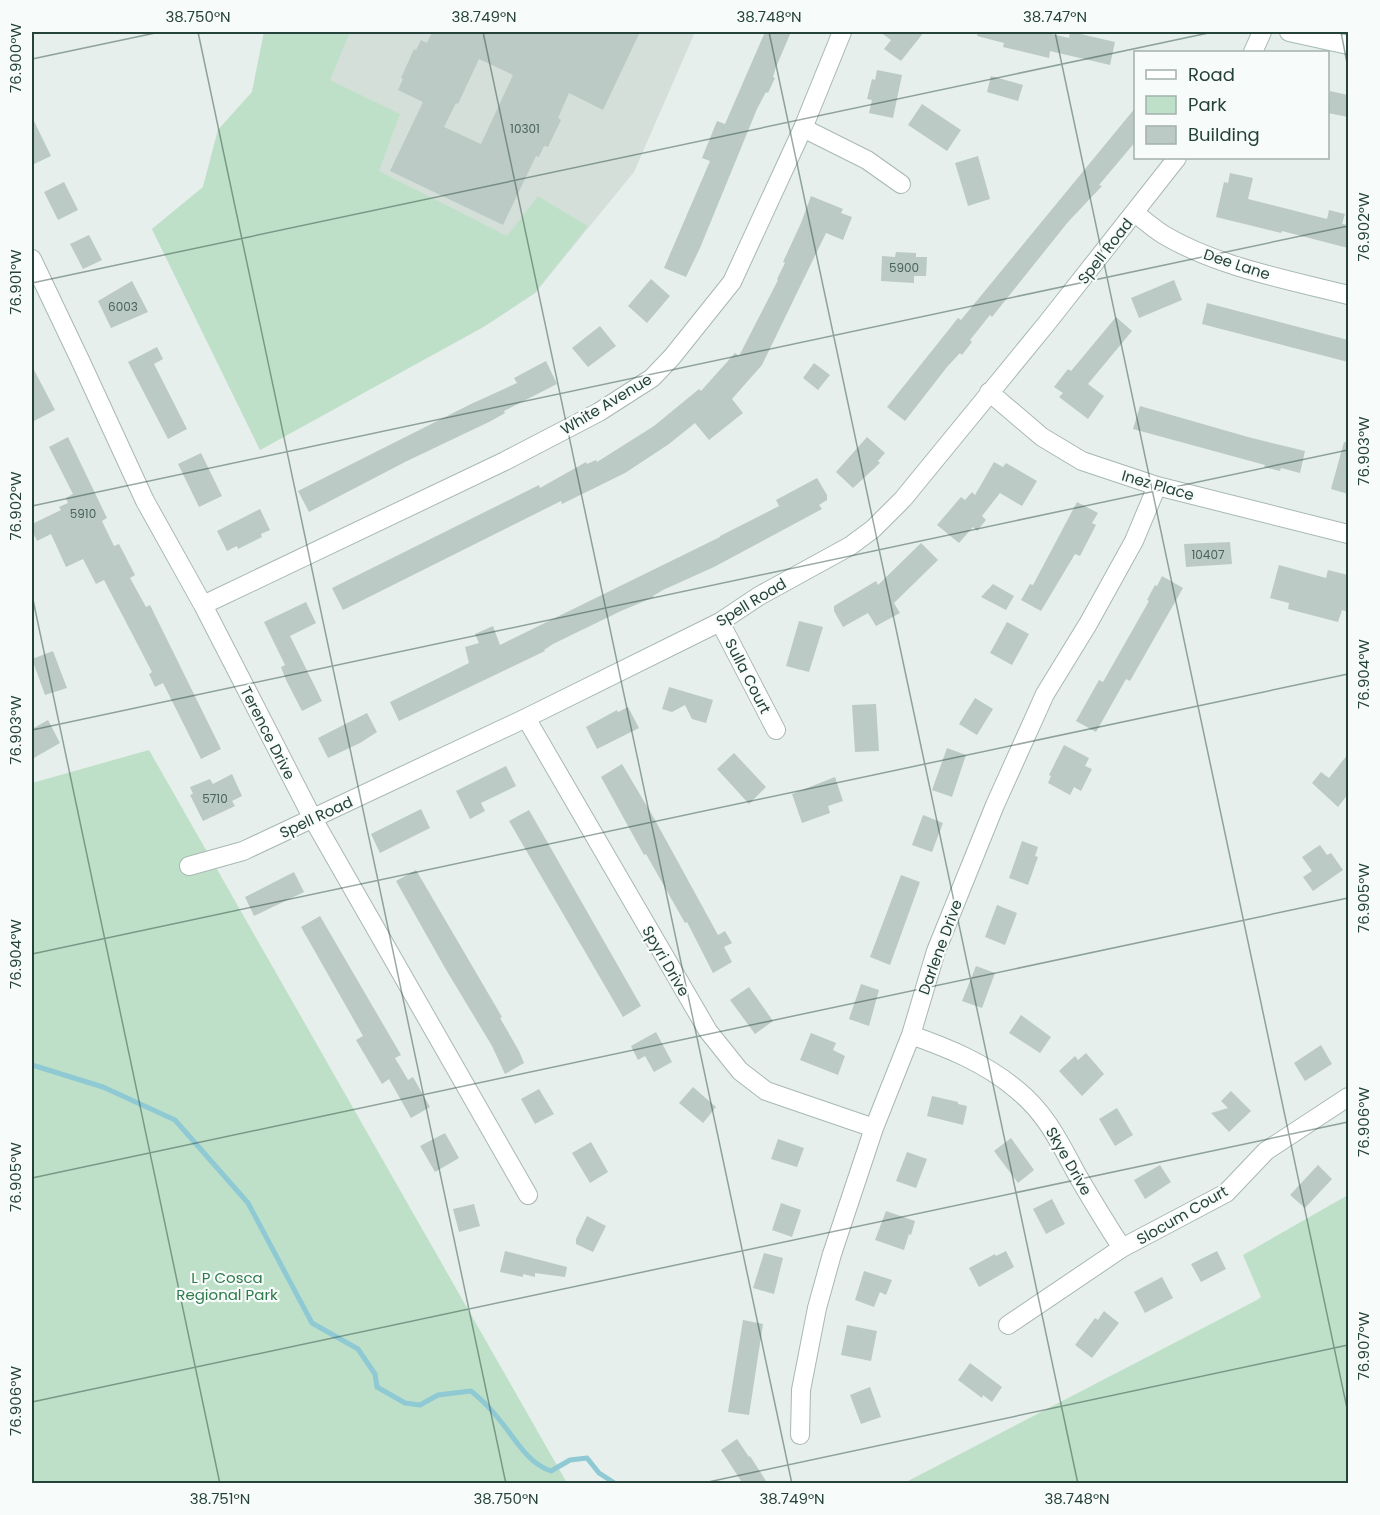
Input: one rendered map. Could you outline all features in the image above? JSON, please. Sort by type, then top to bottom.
[{"type":"street","name":"White Avenue","points":[[203,605],[505,461],[599,412],[652,378],[672,357],[732,282],[803,128],[842,32]]},
{"type":"street","points":[[1253,51],[1262,32]]},
{"type":"street","points":[[1289,32],[1348,45]]},
{"type":"street","points":[[803,128],[867,160],[901,184]]},
{"type":"street","name":"Spell Road","points":[[189,866],[243,851],[526,718],[720,622],[759,596],[850,546],[873,529],[903,499],[1047,323],[1176,159]]},
{"type":"street","name":"Dee Lane","points":[[1135,213],[1164,235],[1205,254],[1267,274],[1348,295]]},
{"type":"street","name":"Terence Drive","points":[[32,259],[145,501],[203,605],[313,819],[528,1196]]},
{"type":"street","name":"Inez Place","points":[[989,392],[1025,424],[1082,461],[1157,486],[1348,534]]},
{"type":"street","name":"Darlene Drive","points":[[800,1435],[801,1390],[817,1308],[832,1254],[874,1128],[911,1035],[936,951],[1045,694],[1088,624],[1134,541],[1157,486]]},
{"type":"street","name":"Sulla Court","points":[[720,622],[776,730]]},
{"type":"street","name":"Spyri Drive","points":[[526,718],[708,1031],[740,1071],[766,1091],[874,1128]]},
{"type":"street","name":"Skye Drive","points":[[911,1035],[970,1058],[998,1075],[1031,1102],[1058,1137],[1096,1208],[1122,1248]]},
{"type":"street","name":"Slocum Court","points":[[1008,1325],[1122,1248],[1226,1193],[1266,1150],[1348,1097]]},
{"type":"shaded area","points":[[264,32],[695,32],[634,172],[535,293],[485,326],[260,450],[152,229],[203,187],[218,130],[252,92]]},
{"type":"green space","points":[[264,32],[350,32],[330,80],[400,114],[379,171],[507,236],[538,196],[588,226],[535,293],[485,326],[260,450],[152,229],[203,187],[218,130],[252,92]]},
{"type":"green space","name":"L P Cosca Regional Park","points":[[149,750],[567,1483],[32,1484],[32,783]]},
{"type":"green space","points":[[1348,1195],[1348,1483],[904,1483],[1257,1300],[1261,1297],[1243,1255]]},
{"type":"building","points":[[432,32],[640,32],[603,110],[569,93],[558,118],[561,120],[548,147],[544,146],[539,157],[536,156],[503,225],[390,171],[423,102],[398,90],[403,79],[401,78],[414,49],[416,50],[421,40],[427,43]],"holes":[[[479,59],[513,75],[481,144],[444,127],[456,103],[458,104]]]},
{"type":"building","points":[[765,32],[791,32],[776,67],[773,77],[775,78],[757,109],[686,277],[664,268],[710,161],[702,158],[717,121],[725,124]]},
{"type":"building","points":[[880,32],[924,32],[901,61],[884,49],[891,40]]},
{"type":"building","points":[[978,32],[1043,32],[1069,38],[1072,32],[1115,42],[1110,65],[1050,51],[1049,58],[1003,47],[1004,43],[977,36]]},
{"type":"building","points":[[877,70],[902,75],[893,118],[869,113],[872,100],[867,99]]},
{"type":"building","points":[[991,76],[1023,85],[1018,101],[987,92]]},
{"type":"building","points":[[1330,91],[1348,95],[1348,117],[1329,113]]},
{"type":"building","points":[[922,104],[961,130],[947,151],[908,125]]},
{"type":"building","points":[[1134,109],[1134,143],[1099,185],[1102,186],[1068,222],[992,317],[990,315],[970,340],[972,342],[962,355],[960,353],[947,367],[905,421],[887,407],[958,318],[961,320]]},
{"type":"building","points":[[32,117],[51,156],[32,165]]},
{"type":"building","points":[[978,156],[990,199],[968,206],[955,163]]},
{"type":"building","points":[[1230,173],[1253,178],[1248,199],[1327,219],[1329,210],[1345,214],[1342,224],[1348,225],[1348,248],[1216,217],[1224,182],[1228,183]]},
{"type":"building","points":[[64,182],[78,210],[58,220],[44,192]]},
{"type":"building","points":[[811,196],[843,209],[841,213],[852,217],[843,240],[826,233],[762,365],[732,399],[743,413],[709,440],[695,423],[669,444],[625,473],[562,504],[561,501],[343,610],[332,588],[539,485],[540,488],[586,462],[587,464],[596,460],[597,462],[654,426],[699,389],[701,391],[735,353],[739,356],[778,280],[785,263],[783,262]]},
{"type":"building","points":[[89,235],[102,260],[83,269],[70,244]]},
{"type":"building","points":[[896,252],[916,253],[916,257],[927,257],[926,276],[914,276],[914,283],[881,281],[882,256],[895,257]]},
{"type":"building","points":[[651,279],[670,296],[647,323],[628,306]]},
{"type":"building","points":[[1174,280],[1182,300],[1139,318],[1131,298]]},
{"type":"building","points":[[132,281],[148,312],[111,328],[98,301]]},
{"type":"building","points":[[1207,303],[1348,340],[1348,362],[1202,324]]},
{"type":"building","points":[[1116,317],[1132,331],[1088,384],[1104,396],[1088,419],[1059,397],[1063,393],[1054,387],[1068,369],[1071,371]]},
{"type":"building","points":[[600,326],[616,346],[588,367],[572,348]]},
{"type":"building","points":[[157,347],[163,359],[154,364],[187,429],[168,439],[128,362]]},
{"type":"building","points":[[546,361],[557,384],[504,411],[505,413],[491,421],[309,512],[298,491],[517,383],[514,378]]},
{"type":"building","points":[[814,363],[830,375],[818,390],[803,378]]},
{"type":"building","points":[[32,366],[55,410],[32,422]]},
{"type":"building","points":[[1140,406],[1305,451],[1300,473],[1281,468],[1280,471],[1264,467],[1265,465],[1133,429]]},
{"type":"building","points":[[68,437],[107,518],[102,521],[114,546],[119,544],[135,575],[130,578],[146,607],[150,605],[221,749],[201,759],[163,683],[155,687],[149,674],[152,672],[104,580],[96,584],[83,559],[66,567],[51,534],[37,541],[32,530],[32,524],[61,510],[59,507],[68,503],[66,498],[73,494],[49,447]]},
{"type":"building","points":[[867,437],[885,453],[878,461],[880,463],[853,488],[836,472]]},
{"type":"building","points":[[1344,442],[1348,443],[1348,494],[1331,489]]},
{"type":"building","points":[[201,453],[222,496],[199,507],[178,464]]},
{"type":"building","points":[[994,462],[1003,467],[1006,463],[1037,481],[1022,506],[1000,493],[982,516],[986,520],[977,531],[973,527],[959,543],[937,525],[961,497],[965,500],[972,492],[975,495]]},
{"type":"building","points":[[817,478],[827,495],[827,500],[819,505],[822,509],[714,567],[399,721],[390,702],[469,663],[465,647],[479,643],[475,634],[493,626],[500,645],[779,506],[776,500]]},
{"type":"building","points":[[1077,502],[1098,513],[1092,523],[1096,525],[1080,556],[1075,554],[1041,611],[1021,600],[1030,584],[1033,585]]},
{"type":"building","points":[[260,509],[270,530],[261,534],[262,537],[238,549],[237,546],[227,551],[217,531]]},
{"type":"building","points":[[1230,542],[1232,564],[1186,567],[1184,544]]},
{"type":"building","points":[[921,543],[938,560],[894,603],[900,613],[876,626],[868,613],[843,627],[834,611],[834,606],[876,581],[878,585]]},
{"type":"building","points":[[1279,565],[1326,578],[1328,570],[1348,575],[1348,612],[1342,610],[1338,622],[1288,609],[1289,603],[1270,598]]},
{"type":"building","points":[[1162,576],[1183,588],[1130,681],[1126,679],[1096,732],[1076,721],[1099,680],[1103,682]]},
{"type":"building","points":[[993,584],[1014,596],[1006,610],[981,597]]},
{"type":"building","points":[[306,602],[316,623],[290,636],[322,701],[302,711],[286,680],[281,667],[285,665],[264,622]]},
{"type":"building","points":[[799,621],[823,627],[809,672],[786,666]]},
{"type":"building","points":[[1007,622],[1029,634],[1012,665],[990,653]]},
{"type":"building","points":[[53,651],[67,688],[45,695],[32,659]]},
{"type":"building","points":[[669,687],[713,700],[706,723],[692,719],[685,705],[672,712],[662,709]]},
{"type":"building","points":[[975,698],[993,709],[977,735],[959,724]]},
{"type":"building","points":[[876,704],[879,751],[855,752],[852,705]]},
{"type":"building","points":[[628,707],[639,728],[597,749],[586,727],[617,710],[618,712]]},
{"type":"building","points":[[367,713],[377,732],[328,758],[318,738]]},
{"type":"building","points":[[48,720],[60,743],[32,759],[32,729]]},
{"type":"building","points":[[1064,745],[1089,758],[1085,766],[1092,769],[1081,791],[1074,787],[1070,795],[1048,783],[1051,776],[1049,775]]},
{"type":"building","points":[[947,748],[966,755],[952,797],[932,790]]},
{"type":"building","points":[[734,753],[766,787],[749,804],[717,769]]},
{"type":"building","points":[[1348,754],[1348,794],[1338,807],[1312,783],[1321,772],[1329,778]]},
{"type":"building","points":[[622,764],[718,935],[725,931],[732,943],[724,947],[732,962],[713,973],[687,922],[685,923],[646,854],[644,855],[601,777]]},
{"type":"building","points":[[506,766],[516,786],[481,803],[485,811],[470,819],[456,791]]},
{"type":"building","points":[[232,774],[242,796],[232,801],[235,806],[203,821],[190,795],[193,794],[190,787],[210,779],[213,784]]},
{"type":"building","points":[[835,777],[843,801],[828,806],[830,813],[802,823],[792,794]]},
{"type":"building","points":[[421,809],[430,828],[380,853],[371,834]]},
{"type":"building","points":[[529,810],[641,1006],[623,1017],[509,821]]},
{"type":"building","points":[[923,815],[943,823],[932,852],[912,845]]},
{"type":"building","points":[[1022,841],[1038,847],[1035,856],[1038,857],[1028,885],[1009,878]]},
{"type":"building","points":[[1320,845],[1327,855],[1331,853],[1343,870],[1313,891],[1303,877],[1312,871],[1302,857]]},
{"type":"building","points":[[416,870],[502,1017],[500,1018],[519,1051],[524,1063],[505,1074],[492,1046],[396,881]]},
{"type":"building","points":[[294,872],[304,892],[254,916],[245,897]]},
{"type":"building","points":[[901,875],[920,882],[890,965],[870,957]]},
{"type":"building","points":[[997,905],[1017,913],[1005,945],[985,937]]},
{"type":"building","points":[[320,916],[401,1055],[395,1058],[408,1080],[413,1077],[430,1107],[411,1118],[389,1079],[382,1084],[356,1040],[363,1036],[301,927]]},
{"type":"building","points":[[976,966],[995,973],[982,1008],[962,1001]]},
{"type":"building","points":[[861,984],[879,990],[869,1026],[849,1019]]},
{"type":"building","points":[[749,987],[773,1021],[755,1034],[730,1000]]},
{"type":"building","points":[[1021,1015],[1051,1037],[1040,1053],[1009,1033]]},
{"type":"building","points":[[656,1032],[672,1062],[654,1072],[645,1056],[638,1060],[631,1046]]},
{"type":"building","points":[[811,1033],[836,1043],[833,1050],[845,1056],[838,1075],[800,1060]]},
{"type":"building","points":[[1321,1045],[1332,1064],[1305,1081],[1294,1063]]},
{"type":"building","points":[[1086,1053],[1104,1074],[1082,1096],[1059,1071],[1075,1056],[1078,1060]]},
{"type":"building","points":[[693,1087],[716,1107],[703,1123],[679,1103]]},
{"type":"building","points":[[539,1089],[554,1114],[535,1124],[521,1099]]},
{"type":"building","points":[[1231,1091],[1251,1111],[1229,1132],[1211,1113],[1228,1108],[1221,1101]]},
{"type":"building","points":[[932,1096],[967,1106],[963,1125],[927,1116]]},
{"type":"building","points":[[1117,1108],[1133,1135],[1115,1146],[1099,1119]]},
{"type":"building","points":[[445,1133],[459,1158],[435,1172],[420,1146]]},
{"type":"building","points":[[1011,1138],[1034,1170],[1018,1183],[994,1151]]},
{"type":"building","points":[[778,1139],[804,1148],[797,1167],[771,1159]]},
{"type":"building","points":[[591,1142],[608,1172],[590,1183],[572,1153]]},
{"type":"building","points":[[907,1152],[927,1159],[916,1188],[896,1181]]},
{"type":"building","points":[[1160,1165],[1171,1182],[1145,1199],[1134,1180]]},
{"type":"building","points":[[1318,1165],[1332,1179],[1305,1208],[1290,1195]]},
{"type":"building","points":[[1052,1199],[1065,1224],[1046,1234],[1033,1209]]},
{"type":"building","points":[[781,1203],[801,1210],[792,1237],[772,1230]]},
{"type":"building","points":[[474,1204],[480,1226],[459,1232],[453,1209]]},
{"type":"building","points":[[886,1211],[915,1221],[904,1250],[875,1240]]},
{"type":"building","points":[[587,1216],[606,1226],[593,1252],[576,1244],[576,1239]]},
{"type":"building","points":[[505,1251],[567,1267],[565,1277],[535,1273],[535,1277],[523,1274],[523,1277],[500,1272]]},
{"type":"building","points":[[1006,1251],[1014,1267],[979,1287],[969,1268],[995,1254],[996,1256]]},
{"type":"building","points":[[1217,1251],[1226,1269],[1201,1282],[1191,1264]]},
{"type":"building","points":[[764,1253],[783,1258],[774,1294],[753,1288]]},
{"type":"building","points":[[864,1271],[892,1280],[886,1295],[880,1292],[874,1307],[855,1300]]},
{"type":"building","points":[[1162,1277],[1173,1298],[1145,1313],[1134,1292]]},
{"type":"building","points":[[1104,1311],[1119,1323],[1092,1358],[1075,1345],[1095,1318],[1098,1320]]},
{"type":"building","points":[[743,1320],[763,1324],[749,1415],[728,1412]]},
{"type":"building","points":[[847,1325],[877,1331],[871,1361],[841,1355]]},
{"type":"building","points":[[970,1363],[1002,1387],[992,1402],[983,1395],[982,1398],[958,1380]]},
{"type":"building","points":[[870,1387],[881,1417],[861,1424],[850,1395]]},
{"type":"building","points":[[737,1439],[768,1484],[743,1484],[721,1450]]},
{"type":"waterway","points":[[32,1065],[103,1087],[175,1120],[248,1203],[312,1323],[358,1349],[375,1374],[377,1387],[405,1403],[420,1405],[438,1395],[471,1391],[492,1411],[528,1456],[542,1467],[551,1471],[570,1460],[587,1458],[599,1473],[616,1484]]}]
